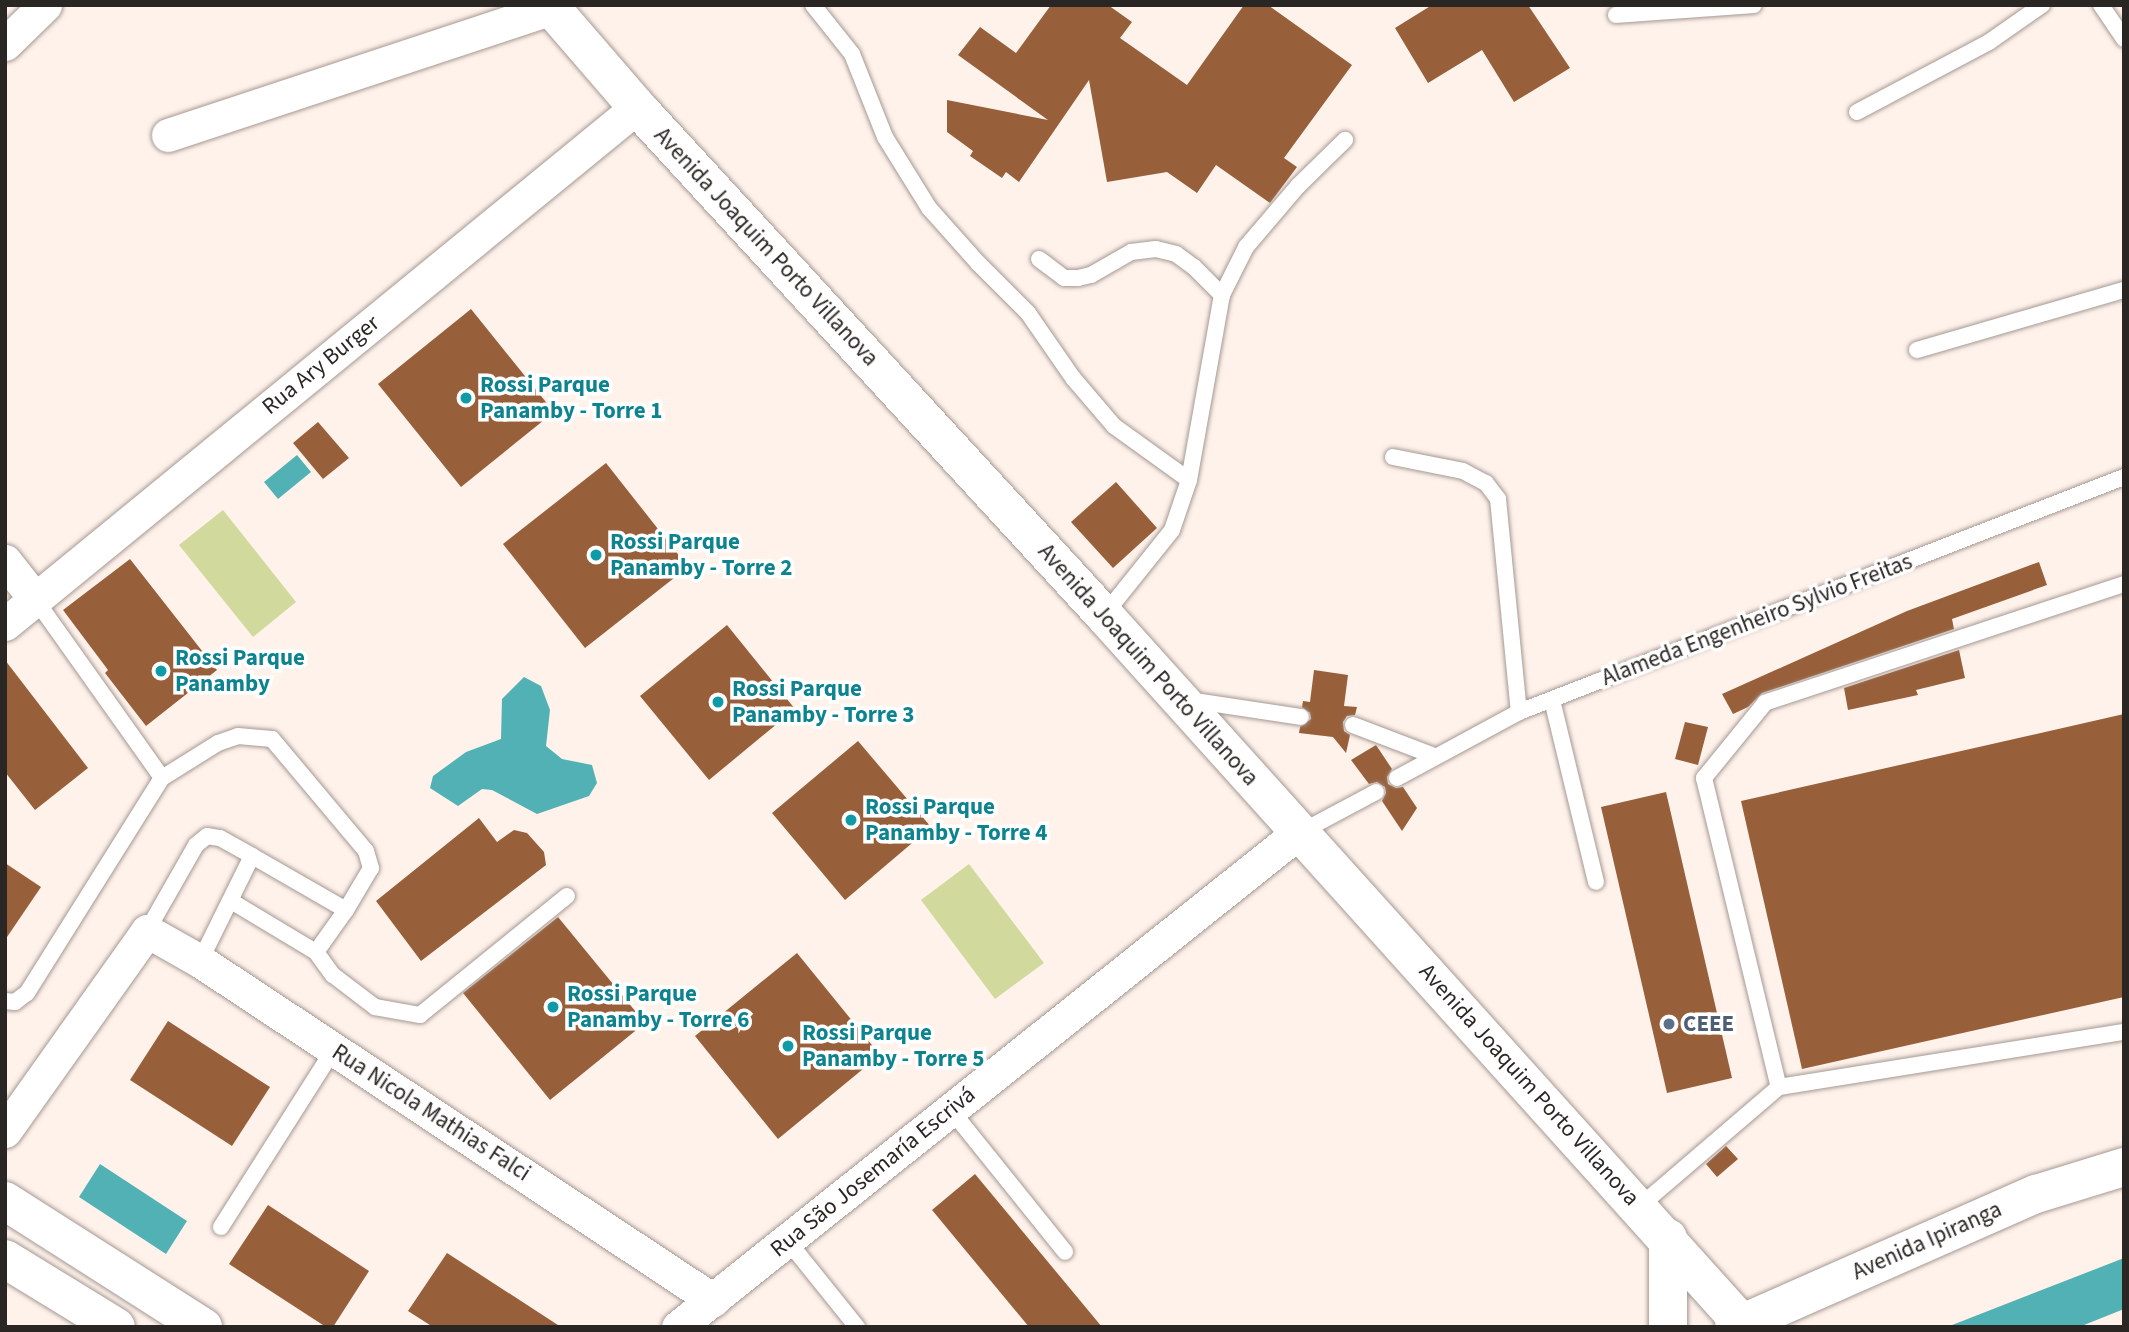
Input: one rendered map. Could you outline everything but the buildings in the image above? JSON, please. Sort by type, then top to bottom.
[{"type":"street","points":[[5,44],[45,5]]},
{"type":"street","points":[[168,135],[551,7]]},
{"type":"street","name":"Avenida Joaquim Porto Villanova","points":[[551,7],[637,107],[1104,615],[1298,833],[1640,1206],[1740,1325]]},
{"type":"street","name":"Rua Ary Burger","points":[[5,624],[637,107]]},
{"type":"street","points":[[5,561],[35,599]]},
{"type":"street","name":"Rua São Josemaría Escrivá","points":[[678,1327],[1298,833]]},
{"type":"street","points":[[5,1131],[147,931]]},
{"type":"street","name":"Rua Nicola Mathias Falci","points":[[147,931],[200,961],[713,1300]]},
{"type":"street","name":"Avenida Ipiranga","points":[[1740,1325],[2036,1194],[2124,1167]]},
{"type":"street","points":[[5,1201],[165,1316],[203,1327]]},
{"type":"street","points":[[1668,1238],[1668,1327]]},
{"type":"street","points":[[5,1259],[116,1327]]},
{"type":"lane","points":[[813,5],[852,54],[885,137],[929,208],[1028,313],[1073,378],[1114,426],[1189,480]]},
{"type":"lane","points":[[1616,15],[1754,5]]},
{"type":"lane","points":[[1857,112],[1989,42],[2042,5]]},
{"type":"lane","points":[[2101,5],[2124,39]]},
{"type":"lane","points":[[1104,615],[1172,530],[1189,480],[1222,295],[1246,247],[1298,186],[1345,140]]},
{"type":"lane","points":[[1039,259],[1064,278],[1078,278],[1091,275],[1131,252],[1156,249],[1176,254],[1222,295]]},
{"type":"lane","points":[[1917,350],[2124,290]]},
{"type":"lane","points":[[1393,457],[1463,471],[1486,483],[1497,499],[1519,712]]},
{"type":"lane","name":"Alameda Engenheiro Sylvio Freitas","points":[[1397,778],[1519,712],[2124,477]]},
{"type":"lane","points":[[1779,1087],[1704,778],[1765,703],[2124,584]]},
{"type":"lane","points":[[35,599],[162,778]]},
{"type":"lane","points":[[1180,699],[1301,718]]},
{"type":"lane","points":[[1552,700],[1595,882]]},
{"type":"lane","points":[[1353,725],[1434,756]]},
{"type":"lane","points":[[5,1001],[15,1002],[27,993],[162,778],[218,743],[238,736],[272,739],[366,851],[371,868],[316,952]]},
{"type":"lane","points":[[1298,833],[1376,792]]},
{"type":"lane","points":[[147,931],[196,845],[207,836],[220,838],[346,910]]},
{"type":"lane","points":[[200,961],[252,856]]},
{"type":"lane","points":[[231,901],[316,952],[333,975],[375,1007],[419,1015],[567,896]]},
{"type":"lane","points":[[1640,1206],[1779,1087],[2124,1032]]},
{"type":"lane","points":[[221,1227],[334,1049]]},
{"type":"lane","points":[[951,1110],[1065,1252]]},
{"type":"lane","points":[[787,1240],[857,1327]]},
{"type":"green space","points":[[223,510],[296,602],[253,637],[179,545]]},
{"type":"green space","points":[[969,864],[1044,963],[995,999],[921,900]]},
{"type":"water","points":[[297,455],[311,472],[278,499],[264,482]]},
{"type":"water","points":[[524,677],[541,686],[550,710],[546,746],[562,759],[592,765],[597,783],[589,796],[537,814],[492,790],[482,789],[458,806],[430,788],[433,776],[466,752],[501,739],[502,699]]},
{"type":"water","points":[[100,1164],[187,1221],[166,1254],[79,1197]]},
{"type":"water","points":[[2124,1258],[2124,1309],[2079,1327],[1947,1327]]},
{"type":"place","name":"Rossi Parque Panamby - Torre 1","points":[[466,398]]},
{"type":"place","name":"Rossi Parque Panamby - Torre 2","points":[[596,555]]},
{"type":"place","name":"Rossi Parque Panamby","points":[[161,671]]},
{"type":"place","name":"Rossi Parque Panamby - Torre 3","points":[[718,702]]},
{"type":"place","name":"Rossi Parque Panamby - Torre 4","points":[[851,820]]},
{"type":"place","name":"Rossi Parque Panamby - Torre 6","points":[[553,1007]]},
{"type":"place","name":"CEEE","points":[[1669,1024]]},
{"type":"place","name":"Rossi Parque Panamby - Torre 5","points":[[788,1046]]}]
